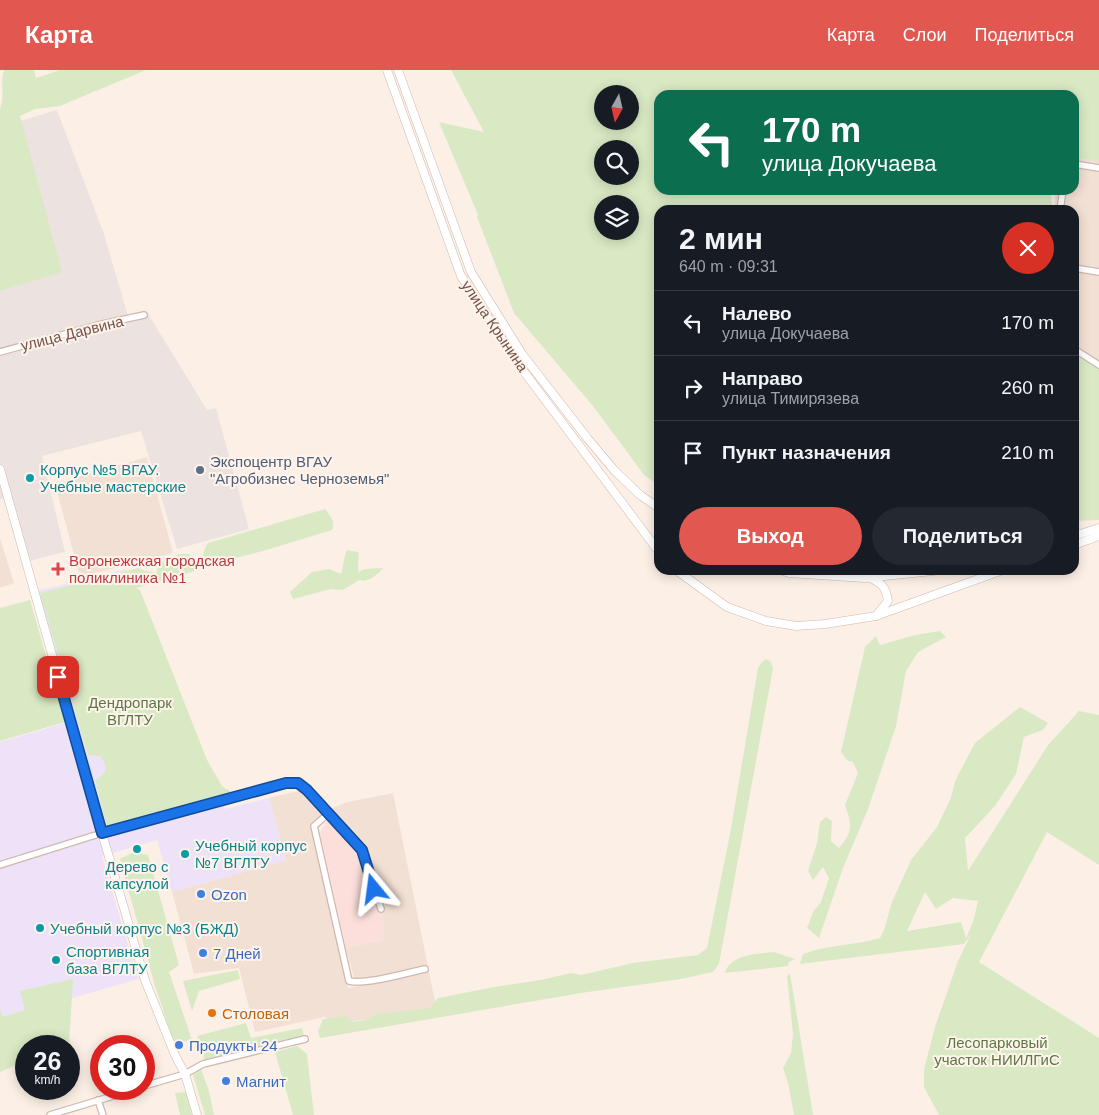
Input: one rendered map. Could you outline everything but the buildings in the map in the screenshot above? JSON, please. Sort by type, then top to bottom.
[{"type":"main road","name":"улица Крынина","points":[[387,70],[461,276],[516,361],[654,544]]},
{"type":"main road","name":"улица Крынина","points":[[398,70],[471,272],[522,354],[588,438],[614,470],[640,495],[654,505]]},
{"type":"main road","points":[[0,469],[145,980],[175,1055],[185,1074],[197,1115]]},
{"type":"main road","points":[[1079,534],[1099,528]]},
{"type":"main road","points":[[1079,543],[1099,536]]},
{"type":"main road","points":[[683,575],[727,607],[766,621],[796,626],[825,624],[876,616],[989,575]]},
{"type":"main road","points":[[821,575],[870,578],[897,575]]},
{"type":"main road","points":[[870,578],[886,589],[888,600],[876,616]]},
{"type":"street","points":[[1079,165],[1099,168]]},
{"type":"street","points":[[1079,269],[1099,272]]},
{"type":"street","name":"улица Дарвина","points":[[0,352],[98,325],[144,315]]},
{"type":"street","points":[[1079,352],[1099,365]]},
{"type":"street","points":[[0,865],[102,833],[286,783],[298,783],[329,813],[362,850],[381,909]]},
{"type":"street","points":[[329,813],[314,826],[349,981],[366,981],[425,969]]},
{"type":"street","points":[[155,1083],[185,1074],[203,1064],[305,1039]]},
{"type":"street","points":[[50,1115],[98,1100],[103,1115]]},
{"type":"shaded area","points":[[57,110],[104,234],[128,316],[147,312],[207,410],[216,408],[249,529],[177,549],[141,431],[42,456],[65,552],[29,561],[11,496],[0,499],[0,127]]},
{"type":"shaded area","points":[[1079,152],[1099,155],[1099,369],[1079,357],[1079,205],[1055,205],[1055,195],[1079,195]]},
{"type":"shaded area","points":[[147,457],[173,553],[80,577],[55,484]]},
{"type":"shaded area","points":[[0,538],[14,583],[0,588]]},
{"type":"shaded area","points":[[126,569],[225,809],[269,798],[286,860],[172,892],[157,840],[102,856],[138,979],[0,1019],[0,742],[75,720],[37,591]]},
{"type":"shaded area","points":[[298,791],[312,798],[324,815],[311,824],[348,988],[429,972],[436,1007],[338,1024],[325,1017],[255,1032],[239,968],[194,974],[172,892],[286,860],[269,798]]},
{"type":"shaded area","points":[[393,793],[428,967],[355,981],[346,948],[383,940],[381,915],[376,910],[370,882],[359,850],[339,826],[329,818],[330,809],[347,802]]},
{"type":"shaded area","points":[[329,818],[339,826],[359,850],[370,882],[376,910],[381,915],[384,924],[383,940],[346,948],[320,832]]},
{"type":"green space","points":[[4,70],[34,70],[36,78],[60,70],[146,70],[60,106],[35,109],[20,116],[62,272],[0,291],[0,109]]},
{"type":"green space","points":[[451,70],[1099,70],[1099,161],[1079,159],[1079,90],[654,90],[654,195],[1051,195],[1052,205],[654,205],[654,482],[644,475],[593,406],[514,313],[477,217],[478,215],[439,122],[484,132]]},
{"type":"green space","points":[[1079,357],[1099,369],[1099,520],[1079,521]]},
{"type":"green space","points":[[325,509],[333,521],[332,530],[263,551],[207,565],[201,562],[208,543]]},
{"type":"green space","points":[[347,550],[358,552],[359,572],[365,569],[383,568],[372,578],[363,581],[359,580],[343,590],[331,589],[293,599],[290,592],[312,572],[329,569],[341,574]]},
{"type":"green space","name":"Дендропарк ВГЛТУ","points":[[180,554],[189,554],[199,570],[136,588],[140,590],[207,760],[222,786],[231,792],[225,799],[107,826],[95,780],[104,773],[106,767],[100,756],[88,755],[40,593],[138,568],[156,573],[160,562]]},
{"type":"green space","points":[[30,600],[65,722],[0,741],[0,608]]},
{"type":"green space","points":[[940,631],[946,637],[918,652],[906,671],[896,726],[868,809],[843,868],[819,938],[807,928],[813,912],[821,902],[829,878],[823,867],[813,880],[808,871],[817,843],[820,822],[826,817],[832,821],[831,841],[839,848],[849,832],[850,823],[845,805],[858,773],[853,762],[848,761],[841,752],[865,647],[876,636],[880,645],[915,635]]},
{"type":"green space","points":[[766,659],[771,662],[773,668],[719,964],[713,972],[681,979],[581,993],[320,1038],[318,1031],[323,1019],[345,1016],[353,1022],[378,1014],[430,1008],[438,998],[571,973],[581,975],[633,963],[698,955],[707,948],[731,829],[758,668]]},
{"type":"green space","name":"Лесопарковый участок НИИЛГиС","points":[[1020,707],[1048,723],[1043,730],[1024,737],[1016,774],[995,806],[965,838],[968,871],[1048,745],[1079,711],[1099,715],[1099,865],[1047,832],[979,962],[1099,1038],[1099,1115],[939,1115],[924,1087],[924,1069],[935,1027],[958,961],[971,934],[964,944],[800,964],[803,954],[812,951],[880,938],[892,902],[911,860],[937,827],[950,800],[956,779],[975,743]],"holes":[[[925,892],[936,909],[953,898],[978,901],[973,922],[966,938],[961,922],[907,931]]]},
{"type":"green space","points":[[134,852],[148,855],[179,965],[169,972],[192,1040],[174,1043],[155,986],[120,859]]},
{"type":"green space","points":[[774,952],[795,959],[789,962],[788,966],[725,973],[732,962],[745,956]]},
{"type":"green space","points":[[238,970],[240,979],[199,991],[192,1011],[183,981]]},
{"type":"green space","points":[[790,973],[813,1115],[794,1115],[783,1068],[791,1053],[793,1034],[787,976]]},
{"type":"green space","points":[[73,979],[70,1035],[15,1035],[15,1066],[0,1072],[0,1009],[3,1017],[25,1010],[20,991]]},
{"type":"green space","points":[[246,1023],[251,1038],[302,1028],[304,1036],[205,1061],[197,1036]]},
{"type":"green space","points":[[297,1046],[307,1054],[314,1115],[293,1115],[275,1052]]},
{"type":"green space","points":[[201,1069],[209,1091],[214,1115],[205,1115],[193,1075]]},
{"type":"green space","points":[[186,1092],[192,1115],[180,1115],[175,1093]]},
{"type":"place","name":"Экспоцентр ВГАУ \"Агробизнес Черноземья\"","points":[[200,470]]},
{"type":"place","name":"Корпус №5 ВГАУ. Учебные мастерские","points":[[30,478]]},
{"type":"place","name":"Воронежская городская поликлиника №1","points":[[58,569]]},
{"type":"place","name":"Дерево с капсулой","points":[[137,849]]},
{"type":"place","name":"Учебный корпус №7 ВГЛТУ","points":[[185,854]]},
{"type":"place","name":"Ozon","points":[[201,894]]},
{"type":"place","name":"Учебный корпус №3 (БЖД)","points":[[40,928]]},
{"type":"place","name":"7 Дней","points":[[203,953]]},
{"type":"place","name":"Спортивная база ВГЛТУ","points":[[56,960]]},
{"type":"place","name":"Столовая","points":[[212,1013]]},
{"type":"place","name":"Продукты 24","points":[[179,1045]]},
{"type":"place","name":"Магнит","points":[[226,1081]]},
{"type":"route","points":[[58,677],[102,833],[286,783],[298,783],[307,790],[362,850],[374,889]]}]
